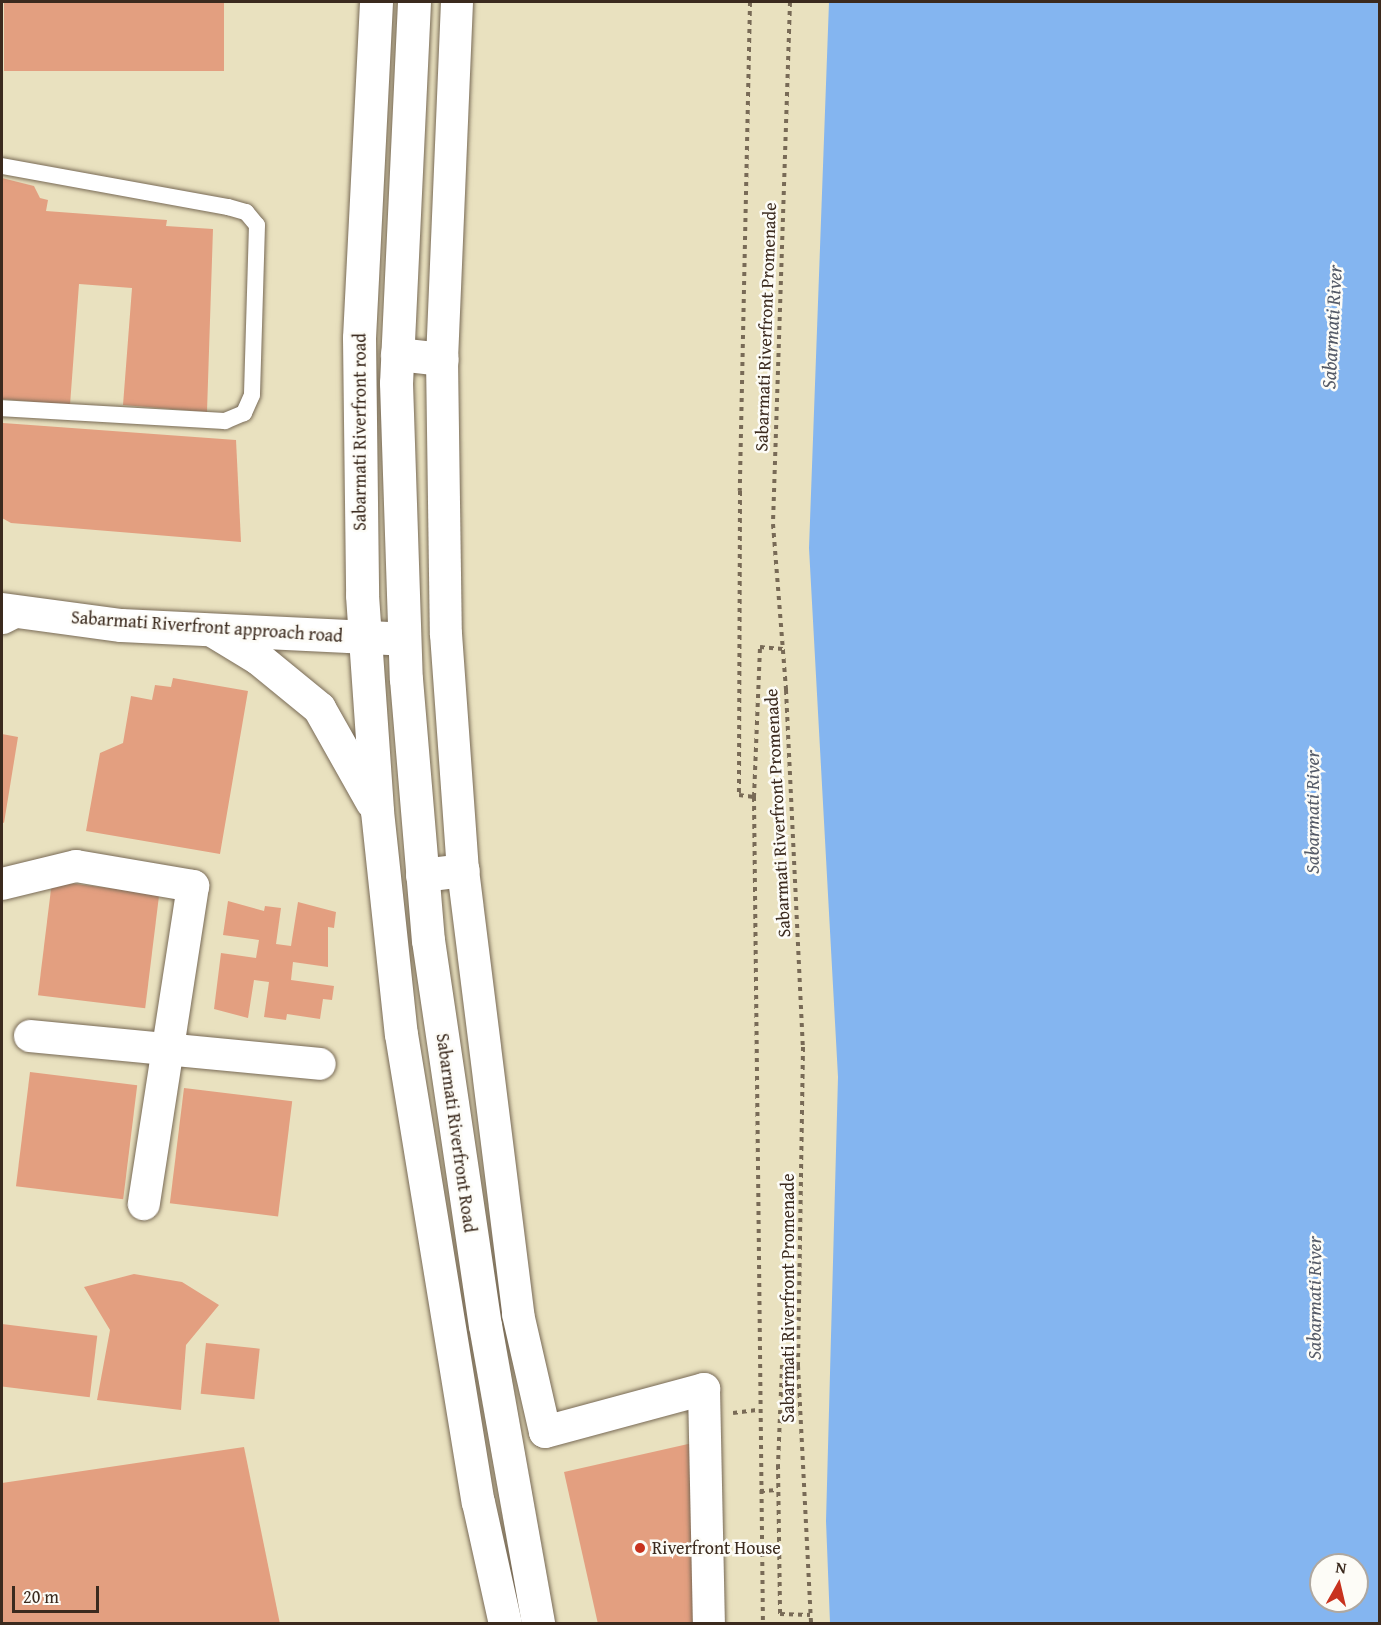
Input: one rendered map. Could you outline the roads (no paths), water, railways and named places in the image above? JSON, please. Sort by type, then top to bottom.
[{"type":"street","name":"Sabarmati Riverfront road","points":[[376,2],[359,339],[362,595],[382,862]]},
{"type":"street","name":"Sabarmati Riverfront road","points":[[403,639],[397,354],[414,2]]},
{"type":"street","points":[[457,2],[442,359],[446,634],[463,870],[519,1314],[545,1432],[704,1389],[709,1623]]},
{"type":"street","points":[[397,354],[442,359]]},
{"type":"street","name":"Sabarmati Riverfront approach road","points":[[5,613],[121,625],[403,639]]},
{"type":"street","points":[[212,630],[258,658],[320,708],[377,811]]},
{"type":"street","name":"Sabarmati Riverfront Road","points":[[403,639],[422,875],[484,1325],[538,1623]]},
{"type":"street","name":"Sabarmati Riverfront Road","points":[[382,862],[401,1034],[445,1316],[478,1502],[505,1623]]},
{"type":"street","points":[[2,884],[76,866],[193,886],[144,1204]]},
{"type":"street","points":[[422,875],[463,870]]},
{"type":"street","points":[[30,1036],[168,1047],[320,1064]]},
{"type":"street","points":[[484,1325],[519,1314]]},
{"type":"lane","points":[[2,166],[228,207],[246,212],[257,225],[252,395],[244,413],[225,421],[2,408]]},
{"type":"water","name":"Sabarmati River","points":[[829,2],[1379,2],[1379,1623],[830,1623],[826,1521],[838,1077],[809,548]]},
{"type":"place","name":"Riverfront House","points":[[640,1548]]}]
